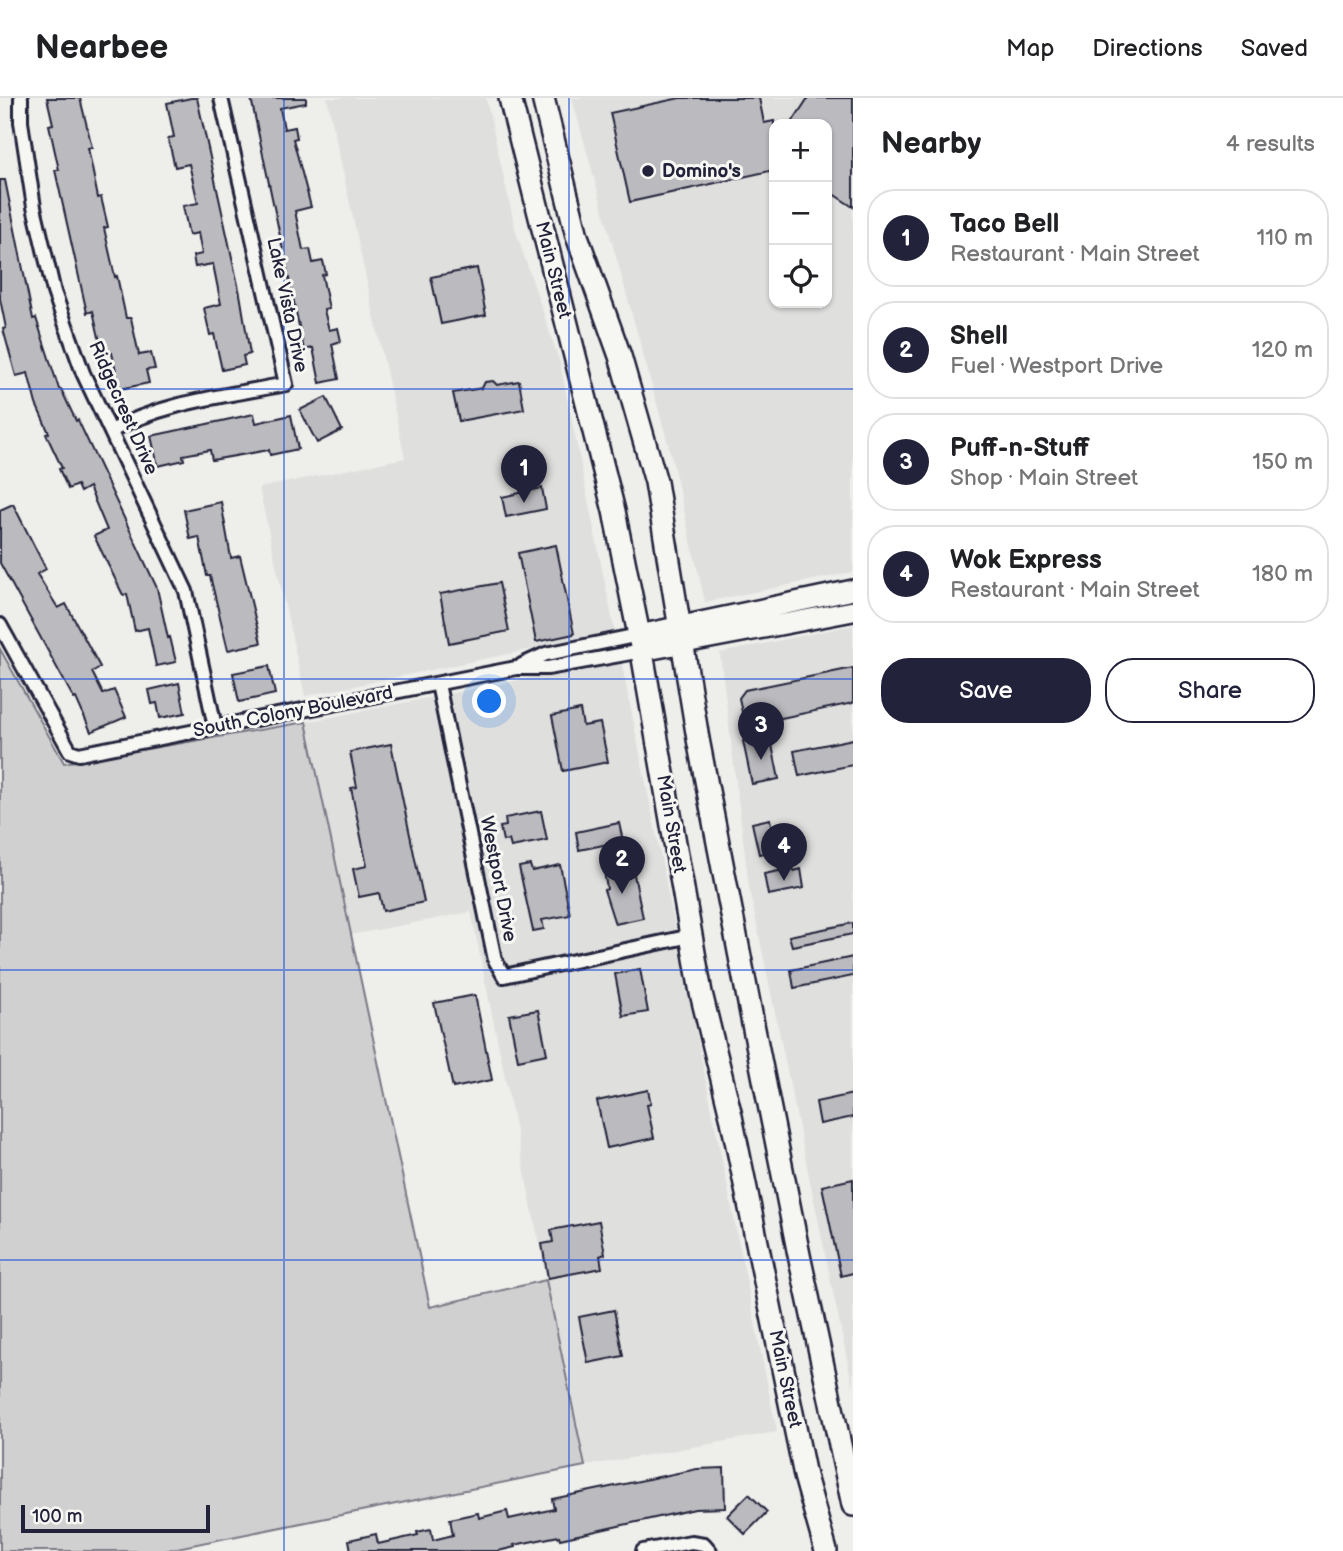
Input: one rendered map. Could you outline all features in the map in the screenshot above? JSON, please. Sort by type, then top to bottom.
[{"type":"main road","name":"Main Street","points":[[510,98],[600,452],[641,643],[701,993],[745,1183],[805,1476],[826,1551]]},
{"type":"main road","name":"Main Street","points":[[543,98],[577,236],[620,356],[656,482],[717,839],[782,1176],[853,1505]]},
{"type":"main road","points":[[547,247],[577,236]]},
{"type":"main road","name":"South Colony Boulevard","points":[[641,643],[853,590]]},
{"type":"main road","name":"South Colony Boulevard","points":[[681,635],[853,611]]},
{"type":"main road","points":[[745,1183],[782,1176]]},
{"type":"street","name":"Ridgecrest Drive","points":[[21,98],[21,122],[34,208],[54,292],[83,373],[186,592],[215,727]]},
{"type":"street","name":"Lake Vista Drive","points":[[111,431],[133,419],[158,411],[286,384],[221,98]]},
{"type":"street","name":"South Colony Boulevard","points":[[0,625],[70,751],[89,753],[516,668],[546,654],[641,643]]},
{"type":"street","name":"Westport Drive","points":[[438,684],[495,960],[505,976],[691,936]]},
{"type":"street","points":[[643,1551],[691,1542],[707,1547]]},
{"type":"shaded area","points":[[327,98],[486,98],[516,232],[560,363],[615,632],[305,696],[259,488],[405,458]]},
{"type":"shaded area","points":[[572,98],[853,98],[853,572],[705,602],[670,451]]},
{"type":"shaded area","points":[[853,625],[853,1388],[749,887],[720,653]]},
{"type":"shaded area","points":[[0,649],[64,763],[306,722],[430,1307],[546,1280],[585,1466],[162,1551],[0,1551]]},
{"type":"shaded area","points":[[621,660],[777,1432],[585,1466],[471,912],[351,935],[306,722]]},
{"type":"building","points":[[47,98],[80,98],[92,147],[88,148],[98,198],[101,197],[108,227],[104,228],[126,318],[131,318],[139,355],[151,353],[155,369],[146,370],[149,383],[120,389],[112,353],[103,355],[93,311],[87,313],[55,170],[59,170],[49,125],[53,124]]},
{"type":"building","points":[[197,98],[240,294],[250,354],[243,356],[245,365],[222,370],[214,334],[210,335],[204,308],[221,304],[213,264],[195,267],[193,256],[202,254],[198,233],[189,235],[183,206],[198,203],[189,164],[175,167],[168,138],[174,137],[167,103]]},
{"type":"building","points":[[251,98],[306,98],[306,103],[280,108],[284,129],[295,127],[297,138],[293,139],[311,207],[295,211],[303,250],[310,249],[313,263],[323,261],[326,274],[322,275],[329,309],[324,310],[329,330],[338,328],[341,341],[332,344],[339,379],[320,383],[313,348],[304,350]]},
{"type":"building","points":[[680,98],[759,98],[764,123],[769,122],[769,171],[630,202],[610,113]]},
{"type":"building","points":[[808,98],[853,98],[853,207],[832,193],[832,119],[794,119]]},
{"type":"building","points":[[0,180],[5,180],[33,319],[36,318],[59,389],[76,421],[78,420],[157,588],[176,662],[156,666],[148,628],[135,631],[127,594],[123,595],[94,536],[107,530],[89,487],[80,492],[77,485],[68,489],[59,469],[62,468],[46,434],[49,433],[36,404],[28,373],[16,376],[3,329],[6,328],[0,299]]},
{"type":"building","points":[[477,268],[486,315],[441,324],[431,277]]},
{"type":"building","points":[[493,381],[497,385],[519,381],[524,409],[459,421],[453,393],[482,388],[485,382]]},
{"type":"building","points":[[326,397],[342,430],[317,443],[300,410]]},
{"type":"building","points":[[254,414],[256,423],[291,415],[298,449],[270,455],[269,450],[212,460],[210,450],[183,455],[184,460],[158,466],[151,436]]},
{"type":"building","points":[[542,488],[546,509],[506,517],[502,497]]},
{"type":"building","points":[[221,502],[231,558],[240,556],[261,643],[228,650],[199,537],[190,539],[184,510]]},
{"type":"building","points":[[13,504],[46,569],[37,574],[58,608],[66,604],[100,667],[92,672],[103,694],[114,690],[126,717],[91,732],[76,698],[74,699],[0,563],[0,510]]},
{"type":"building","points":[[556,545],[574,634],[536,642],[518,553]]},
{"type":"building","points":[[499,583],[509,631],[449,643],[440,594]]},
{"type":"building","points":[[269,666],[275,694],[239,702],[233,673]]},
{"type":"building","points":[[853,668],[853,703],[767,721],[779,779],[752,784],[743,741],[748,740],[739,698],[745,690]]},
{"type":"building","points":[[179,683],[185,713],[160,718],[157,703],[152,704],[149,690]]},
{"type":"building","points":[[580,710],[583,726],[600,723],[608,762],[563,771],[552,716]]},
{"type":"building","points":[[853,739],[853,765],[799,776],[794,751]]},
{"type":"building","points":[[391,744],[424,902],[383,911],[379,893],[359,897],[353,869],[367,866],[351,788],[357,787],[350,752]]},
{"type":"building","points":[[541,811],[547,840],[511,847],[509,840],[503,841],[500,827],[506,826],[505,818]]},
{"type":"building","points":[[770,819],[776,851],[759,854],[752,823]]},
{"type":"building","points":[[619,823],[623,841],[579,850],[576,832]]},
{"type":"building","points":[[530,865],[532,871],[560,865],[570,915],[542,920],[544,929],[533,931],[519,867]]},
{"type":"building","points":[[632,865],[643,918],[615,924],[604,890],[607,889],[604,871]]},
{"type":"building","points":[[793,868],[794,871],[801,869],[804,888],[768,895],[764,874]]},
{"type":"building","points":[[853,923],[853,934],[792,946],[789,936]]},
{"type":"building","points":[[853,957],[853,976],[794,988],[791,970]]},
{"type":"building","points":[[640,969],[648,1012],[623,1016],[615,974]]},
{"type":"building","points":[[475,995],[492,1080],[453,1088],[434,1003]]},
{"type":"building","points":[[538,1010],[547,1054],[518,1060],[509,1015]]},
{"type":"building","points":[[648,1090],[651,1104],[647,1105],[654,1138],[607,1148],[597,1101]]},
{"type":"building","points":[[853,1094],[853,1117],[820,1124],[816,1102]]},
{"type":"building","points":[[853,1179],[853,1273],[841,1276],[822,1186]]},
{"type":"building","points":[[599,1221],[605,1254],[600,1256],[602,1268],[548,1278],[542,1244],[553,1242],[551,1230]]},
{"type":"building","points":[[614,1310],[623,1356],[588,1363],[579,1317]]},
{"type":"building","points":[[724,1468],[725,1508],[695,1509],[560,1539],[559,1536],[514,1545],[515,1547],[498,1551],[351,1551],[349,1540],[376,1534],[378,1544],[418,1535],[417,1532],[431,1529],[433,1540],[453,1535],[450,1519],[478,1513],[479,1518],[507,1511],[509,1519],[554,1509],[552,1499],[697,1469]]},
{"type":"building","points":[[749,1494],[767,1512],[745,1534],[727,1516]]},
{"type":"place","name":"Domino's","points":[[648,171]]},
{"type":"place","name":"Taco Bell","points":[[524,503]]},
{"type":"place","name":"Puff-n-Stuff","points":[[761,760]]},
{"type":"place","name":"Wok Express","points":[[784,881]]},
{"type":"place","name":"Shell","points":[[622,894]]}]
